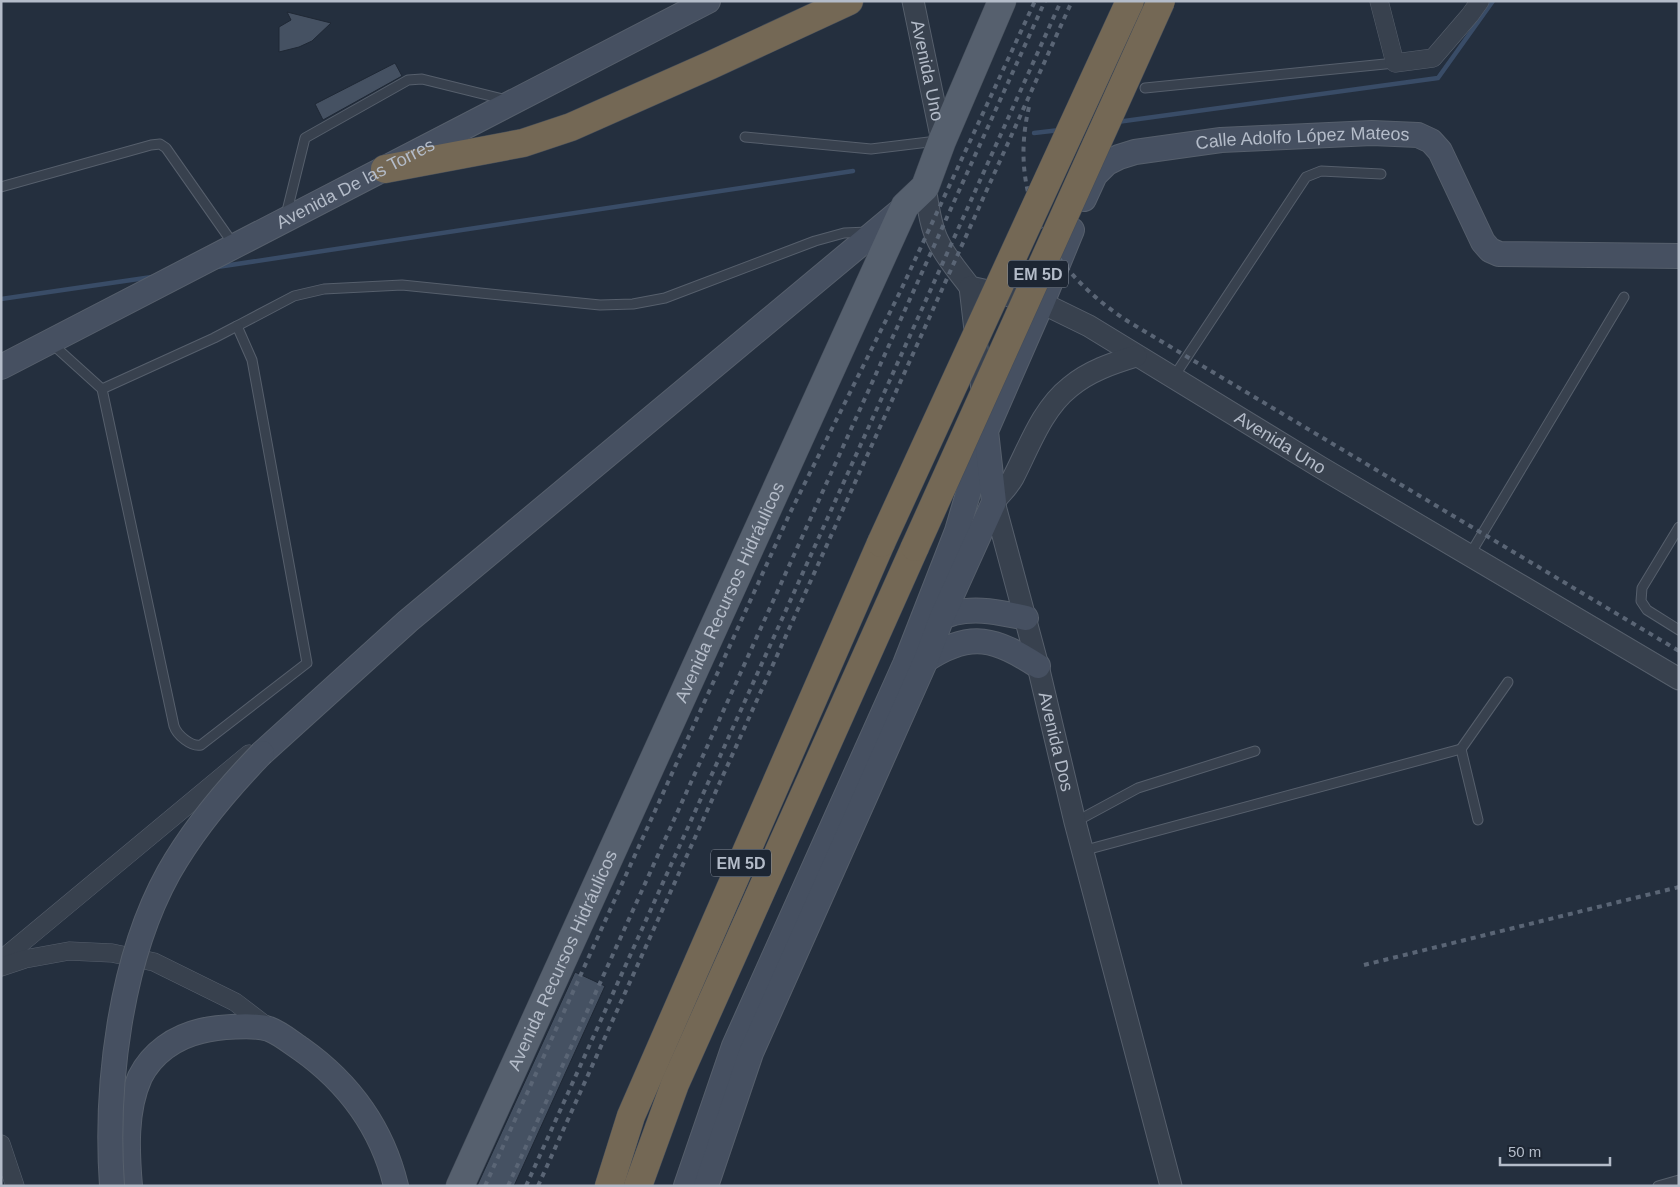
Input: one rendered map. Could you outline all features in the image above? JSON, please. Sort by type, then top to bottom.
[{"type":"highway","points":[[385,168],[478,152],[531,140],[571,127],[711,66],[849,1]]},
{"type":"highway","name":"EM 5D","points":[[609,1186],[631,1116],[881,543],[1130,1]]},
{"type":"highway","name":"EM 5D","points":[[638,1186],[675,1084],[1161,1]]},
{"type":"main road","name":"Avenida De las Torres","points":[[1,367],[708,1]]},
{"type":"main road","name":"Avenida Recursos Hidráulicos","points":[[460,1186],[905,206],[925,187],[942,141],[1002,1]]},
{"type":"main road","name":"Calle Adolfo López Mateos","points":[[1042,303],[1087,192],[1095,175],[1107,163],[1135,152],[1221,140],[1372,133],[1418,136],[1431,141],[1440,152],[1483,242],[1490,250],[1499,254],[1679,256]]},
{"type":"main road","points":[[112,1186],[111,1119],[117,1050],[128,985],[141,937],[161,889],[190,840],[229,788],[262,753],[408,621],[905,206]]},
{"type":"main road","points":[[706,1186],[750,1053],[926,660],[931,621],[986,431],[1042,303]]},
{"type":"main road","name":"Avenida Dos","points":[[986,431],[994,502]]},
{"type":"main road","points":[[686,1186],[734,1046],[901,674],[994,502]]},
{"type":"main road","points":[[931,621],[955,612],[980,611],[1026,618]]},
{"type":"main road","points":[[926,660],[941,650],[964,642],[984,641],[1002,645],[1038,666]]},
{"type":"main road","points":[[130,1186],[131,1111],[135,1090],[144,1071],[152,1059],[170,1044],[185,1036],[203,1030],[224,1028],[269,1029],[315,1059],[332,1074],[351,1094],[375,1130],[386,1154],[396,1186]]},
{"type":"street","name":"Avenida Uno","points":[[913,1],[942,141]]},
{"type":"street","points":[[1379,1],[1395,63],[1434,58],[1480,1]]},
{"type":"street","points":[[925,187],[932,225],[937,240],[945,255],[970,287],[986,431]]},
{"type":"street","name":"Avenida Uno","points":[[970,287],[1042,303],[1088,326],[1172,379],[1679,679]]},
{"type":"street","points":[[994,502],[1012,480],[1033,437],[1051,407],[1069,387],[1102,367],[1136,356]]},
{"type":"street","name":"Avenida Dos","points":[[994,502],[1026,618],[1082,851],[1171,1186]]},
{"type":"street","points":[[1,960],[408,621]]},
{"type":"street","points":[[1,967],[25,959],[70,951],[112,954],[154,962],[236,1002],[269,1029]]},
{"type":"street","points":[[1,1144],[14,1186]]},
{"type":"lane","points":[[1145,88],[1395,63]]},
{"type":"lane","points":[[284,222],[305,138],[408,80],[422,79],[515,101]]},
{"type":"lane","points":[[745,137],[871,149],[942,141]]},
{"type":"lane","points":[[1,187],[160,144],[166,148],[183,172],[232,249]]},
{"type":"lane","points":[[1172,379],[1306,177],[1321,171],[1381,174]]},
{"type":"lane","points":[[102,389],[214,338],[294,296],[324,289],[402,284],[600,305],[634,304],[664,298],[815,241],[844,233],[876,231]]},
{"type":"lane","points":[[1469,556],[1624,297]]},
{"type":"lane","points":[[50,342],[102,389],[175,730],[192,745],[196,746],[201,745],[304,666],[307,659],[252,360],[237,326]]},
{"type":"lane","points":[[1679,526],[1642,588],[1641,601],[1647,610],[1679,630]]},
{"type":"lane","points":[[1082,851],[1461,749],[1508,682]]},
{"type":"lane","points":[[1461,749],[1478,820]]},
{"type":"lane","points":[[1075,822],[1138,788],[1254,752]]},
{"type":"lane","points":[[1658,1186],[1679,1180]]},
{"type":"building","points":[[287,12],[331,23],[312,41],[299,47],[279,52],[279,27],[291,20]]},
{"type":"building","points":[[395,63],[402,76],[323,120],[315,104]]},
{"type":"building","points":[[575,972],[605,986],[514,1186],[477,1186]]},
{"type":"waterway","points":[[1117,122],[1438,78],[1493,1]]},
{"type":"waterway","points":[[1034,133],[1060,130]]},
{"type":"waterway","points":[[217,267],[853,171]]},
{"type":"waterway","points":[[1,299],[152,277]]},
{"type":"railway","points":[[485,1186],[790,513],[901,290],[1035,1]]},
{"type":"railway","points":[[508,1186],[1045,1]]},
{"type":"railway","points":[[526,1186],[1061,1]]},
{"type":"railway","points":[[538,1186],[1072,1]]},
{"type":"railway","points":[[1029,107],[1024,141],[1025,173],[1031,203],[1042,231],[1058,257],[1078,281],[1102,303],[1129,322],[1679,651]]},
{"type":"railway","points":[[1364,965],[1679,887]]}]
